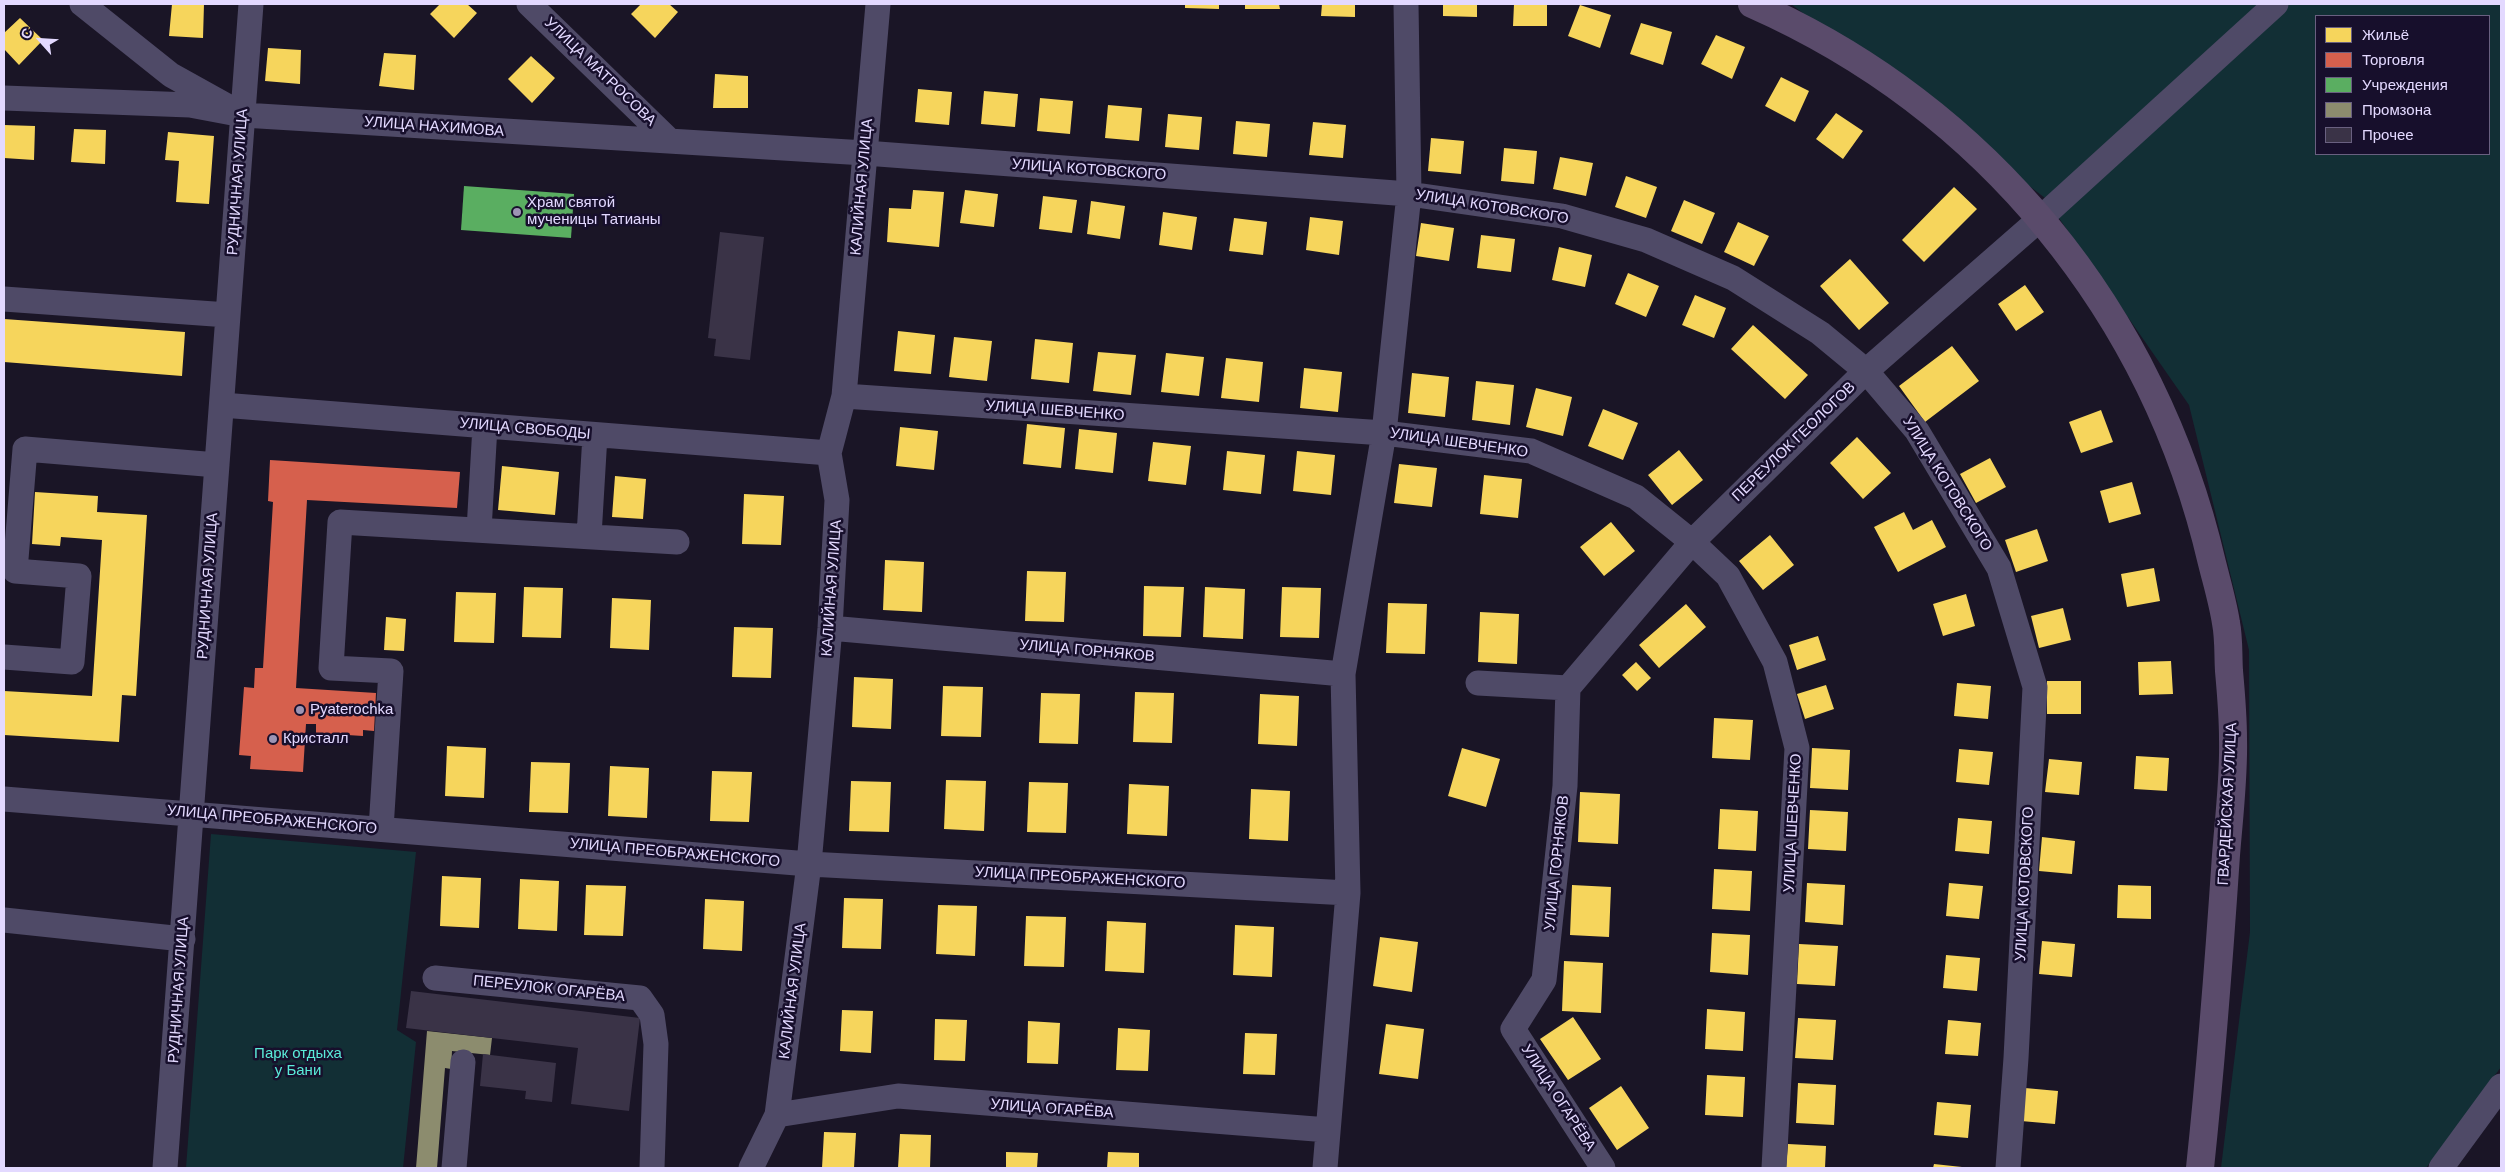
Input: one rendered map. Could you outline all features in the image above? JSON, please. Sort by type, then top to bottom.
[{"type":"main road","name":"ГВАРДЕЙСКАЯ УЛИЦА","points":[[1752,4],[1845,52],[1914,100],[1977,152],[2041,218],[2091,284],[2130,345],[2166,418],[2202,516],[2227,624],[2233,740],[2215,1028],[2200,1168]]},
{"type":"street","points":[[82,4],[170,75],[243,115]]},
{"type":"street","name":"РУДНИЧНАЯ УЛИЦА","points":[[165,1168],[251,4]]},
{"type":"street","name":"УЛИЦА МАТРОСОВА","points":[[529,4],[670,141]]},
{"type":"street","name":"КАЛИЙНАЯ УЛИЦА","points":[[751,1168],[777,1115],[809,864],[830,628],[837,500],[829,453],[844,396],[878,4]]},
{"type":"street","points":[[1325,1168],[1348,893],[1344,674],[1384,433],[1409,194],[1406,4]]},
{"type":"street","name":"ПЕРЕУЛОК ГЕОЛОГОВ","points":[[1568,688],[1692,542],[1866,371],[2041,218],[2276,4]]},
{"type":"street","name":"УЛИЦА НАХИМОВА","points":[[4,98],[190,105],[243,115],[864,153]]},
{"type":"street","name":"УЛИЦА КОТОВСКОГО","points":[[864,153],[1409,194],[1562,216],[1646,240],[1734,278],[1820,333],[1866,371],[1917,430],[1999,568],[2034,687],[2016,1058],[2008,1168]]},
{"type":"street","points":[[4,299],[228,315]]},
{"type":"street","name":"УЛИЦА ШЕВЧЕНКО","points":[[844,396],[1384,433],[1531,451],[1636,497],[1692,542],[1728,576],[1775,662],[1797,748],[1774,1168]]},
{"type":"street","name":"УЛИЦА СВОБОДЫ","points":[[222,406],[829,453]]},
{"type":"street","points":[[479,530],[485,426]]},
{"type":"street","points":[[589,536],[595,435]]},
{"type":"street","points":[[4,657],[72,662],[79,576],[15,571],[25,449],[217,465]]},
{"type":"street","points":[[381,829],[391,672],[331,668],[340,522],[677,542]]},
{"type":"street","name":"УЛИЦА ГОРНЯКОВ","points":[[830,628],[1344,674]]},
{"type":"street","points":[[1478,683],[1568,688]]},
{"type":"street","name":"УЛИЦА ГОРНЯКОВ","points":[[1513,1029],[1544,980],[1564,795],[1568,688]]},
{"type":"street","name":"УЛИЦА ПРЕОБРАЖЕНСКОГО","points":[[4,799],[809,864],[1348,893]]},
{"type":"street","points":[[4,920],[182,939]]},
{"type":"street","name":"ПЕРЕУЛОК ОГАРЁВА","points":[[435,978],[640,998],[652,1016],[656,1044],[652,1168]]},
{"type":"street","name":"УЛИЦА ОГАРЁВА","points":[[1513,1029],[1603,1168]]},
{"type":"street","points":[[454,1168],[463,1062]]},
{"type":"street","points":[[2441,1168],[2501,1086]]},
{"type":"street","name":"УЛИЦА ОГАРЁВА","points":[[777,1115],[898,1096],[1328,1130]]},
{"type":"green space","points":[[1791,4],[2501,4],[2501,1067],[2426,1168],[2221,1168],[2250,932],[2249,650],[2189,405],[2045,198]]},
{"type":"green space","name":"Парк отдыха у Бани","points":[[211,834],[416,852],[397,1030],[416,1042],[403,1168],[186,1168]]},
{"type":"building: Жильё","points":[[172,4],[204,4],[203,38],[169,36]]},
{"type":"building: Жильё","points":[[440,4],[467,4],[477,13],[454,38],[430,14]]},
{"type":"building: Жильё","points":[[641,4],[669,4],[678,12],[655,38],[631,14]]},
{"type":"building: Жильё","points":[[1185,4],[1219,4],[1219,9],[1185,8]]},
{"type":"building: Жильё","points":[[1245,4],[1279,4],[1280,9],[1245,9]]},
{"type":"building: Жильё","points":[[1322,4],[1355,4],[1355,17],[1321,16]]},
{"type":"building: Жильё","points":[[1443,4],[1477,4],[1477,17],[1443,16]]},
{"type":"building: Жильё","points":[[1514,4],[1547,4],[1547,26],[1513,26]]},
{"type":"building: Жильё","points":[[1580,5],[1611,15],[1600,48],[1568,36]]},
{"type":"building: Жильё","points":[[20,18],[43,40],[19,65],[4,49],[4,33]]},
{"type":"building: Жильё","points":[[1641,23],[1672,32],[1663,65],[1630,54]]},
{"type":"building: Жильё","points":[[1716,35],[1745,47],[1732,79],[1701,64]]},
{"type":"building: Жильё","points":[[268,48],[301,50],[300,84],[265,81]]},
{"type":"building: Жильё","points":[[384,53],[416,55],[414,90],[379,86]]},
{"type":"building: Жильё","points":[[531,56],[555,78],[532,103],[508,79]]},
{"type":"building: Жильё","points":[[715,74],[748,76],[748,108],[713,108]]},
{"type":"building: Жильё","points":[[1781,77],[1809,91],[1795,122],[1765,106]]},
{"type":"building: Жильё","points":[[918,89],[952,92],[949,125],[915,122]]},
{"type":"building: Жильё","points":[[984,91],[1018,94],[1015,127],[981,124]]},
{"type":"building: Жильё","points":[[1040,98],[1073,101],[1070,134],[1037,131]]},
{"type":"building: Жильё","points":[[1108,105],[1142,108],[1139,141],[1105,138]]},
{"type":"building: Жильё","points":[[1836,113],[1863,131],[1843,159],[1816,139]]},
{"type":"building: Жильё","points":[[1168,114],[1202,117],[1199,150],[1165,147]]},
{"type":"building: Жильё","points":[[1236,121],[1270,124],[1267,157],[1233,154]]},
{"type":"building: Жильё","points":[[1313,122],[1346,125],[1343,158],[1309,155]]},
{"type":"building: Жильё","points":[[4,125],[35,126],[34,160],[4,158]]},
{"type":"building: Жильё","points":[[74,129],[106,130],[105,164],[71,162]]},
{"type":"building: Жильё","points":[[168,132],[214,136],[209,204],[176,202],[179,161],[165,160]]},
{"type":"building: Жильё","points":[[1431,138],[1464,141],[1461,174],[1428,171]]},
{"type":"building: Жильё","points":[[1504,148],[1537,151],[1534,184],[1501,181]]},
{"type":"building: Жильё","points":[[1560,157],[1593,163],[1586,196],[1553,189]]},
{"type":"building: Жильё","points":[[1626,176],[1657,187],[1646,218],[1615,207]]},
{"type":"building: Жильё","points":[[1954,187],[1977,209],[1924,262],[1902,240]]},
{"type":"building: Жильё","points":[[913,190],[944,192],[939,247],[887,242],[889,208],[911,209]]},
{"type":"building: Жильё","points":[[965,190],[998,194],[994,227],[960,223]]},
{"type":"building: Жильё","points":[[1043,196],[1077,200],[1072,233],[1039,229]]},
{"type":"building: Жильё","points":[[1684,200],[1715,213],[1702,244],[1671,231]]},
{"type":"building: Жильё","points":[[1091,201],[1125,206],[1120,239],[1087,234]]},
{"type":"building: Жильё","points":[[1163,212],[1197,217],[1192,250],[1159,245]]},
{"type":"building: Жильё","points":[[1310,217],[1343,221],[1339,255],[1306,250]]},
{"type":"building: Жильё","points":[[1234,218],[1267,222],[1263,255],[1229,251]]},
{"type":"building: Жильё","points":[[1738,222],[1769,236],[1754,266],[1724,252]]},
{"type":"building: Жильё","points":[[1421,223],[1454,228],[1449,261],[1416,256]]},
{"type":"building: Жильё","points":[[1481,235],[1515,239],[1511,272],[1477,268]]},
{"type":"building: Жильё","points":[[1559,247],[1592,255],[1585,287],[1552,280]]},
{"type":"building: Жильё","points":[[1850,259],[1889,303],[1859,330],[1820,286]]},
{"type":"building: Жильё","points":[[1628,273],[1659,286],[1646,317],[1615,304]]},
{"type":"building: Жильё","points":[[2025,285],[2044,312],[2016,331],[1998,304]]},
{"type":"building: Жильё","points":[[1695,295],[1726,308],[1714,338],[1682,325]]},
{"type":"building: Жильё","points":[[4,319],[185,332],[182,376],[4,362]]},
{"type":"building: Жильё","points":[[1753,325],[1808,375],[1785,399],[1731,349]]},
{"type":"building: Жильё","points":[[898,331],[935,335],[931,374],[894,371]]},
{"type":"building: Жильё","points":[[954,337],[992,341],[987,381],[949,377]]},
{"type":"building: Жильё","points":[[1035,339],[1073,343],[1069,383],[1031,379]]},
{"type":"building: Жильё","points":[[1952,346],[1979,381],[1925,422],[1899,386]]},
{"type":"building: Жильё","points":[[1098,352],[1136,355],[1131,395],[1093,391]]},
{"type":"building: Жильё","points":[[1166,353],[1204,357],[1199,396],[1161,392]]},
{"type":"building: Жильё","points":[[1226,358],[1263,362],[1259,402],[1221,398]]},
{"type":"building: Жильё","points":[[1304,368],[1342,372],[1338,412],[1300,408]]},
{"type":"building: Жильё","points":[[1412,373],[1449,377],[1445,417],[1408,413]]},
{"type":"building: Жильё","points":[[1476,381],[1514,385],[1510,425],[1472,420]]},
{"type":"building: Жильё","points":[[1536,388],[1572,397],[1563,436],[1526,427]]},
{"type":"building: Жильё","points":[[1603,409],[1638,423],[1623,460],[1588,446]]},
{"type":"building: Жильё","points":[[2101,410],[2113,442],[2081,453],[2069,422]]},
{"type":"building: Жильё","points":[[1027,424],[1065,428],[1061,468],[1023,464]]},
{"type":"building: Жильё","points":[[900,427],[938,431],[934,470],[896,466]]},
{"type":"building: Жильё","points":[[1079,429],[1117,433],[1113,473],[1075,469]]},
{"type":"building: Жильё","points":[[1857,437],[1891,473],[1863,499],[1830,463]]},
{"type":"building: Жильё","points":[[1153,442],[1191,446],[1186,485],[1148,481]]},
{"type":"building: Жильё","points":[[1679,450],[1703,480],[1672,505],[1648,475]]},
{"type":"building: Жильё","points":[[1227,451],[1265,455],[1261,494],[1223,490]]},
{"type":"building: Жильё","points":[[1297,451],[1335,455],[1331,495],[1293,491]]},
{"type":"building: Жильё","points":[[1990,458],[2006,487],[1976,503],[1960,474]]},
{"type":"building: Жильё","points":[[1399,464],[1437,468],[1432,507],[1394,503]]},
{"type":"building: Жильё","points":[[502,466],[559,472],[555,515],[498,510]]},
{"type":"building: Жильё","points":[[1484,475],[1522,479],[1518,518],[1480,514]]},
{"type":"building: Жильё","points":[[615,476],[646,479],[643,519],[612,517]]},
{"type":"building: Жильё","points":[[2132,482],[2141,514],[2109,523],[2100,491]]},
{"type":"building: Жильё","points":[[35,492],[98,496],[97,512],[147,515],[136,696],[122,695],[119,742],[4,735],[4,691],[92,696],[102,540],[61,537],[60,546],[32,544]]},
{"type":"building: Жильё","points":[[744,494],[784,496],[781,545],[742,544]]},
{"type":"building: Жильё","points":[[1904,512],[1913,530],[1932,520],[1946,547],[1898,572],[1874,527]]},
{"type":"building: Жильё","points":[[1611,522],[1635,551],[1604,576],[1580,547]]},
{"type":"building: Жильё","points":[[2037,529],[2048,561],[2016,572],[2005,540]]},
{"type":"building: Жильё","points":[[1770,535],[1794,565],[1763,590],[1739,561]]},
{"type":"building: Жильё","points":[[885,560],[924,562],[922,612],[883,610]]},
{"type":"building: Жильё","points":[[2154,568],[2160,601],[2127,607],[2121,574]]},
{"type":"building: Жильё","points":[[1027,571],[1066,572],[1064,622],[1025,621]]},
{"type":"building: Жильё","points":[[1144,586],[1184,587],[1181,637],[1143,636]]},
{"type":"building: Жильё","points":[[524,587],[563,588],[561,638],[522,637]]},
{"type":"building: Жильё","points":[[1205,587],[1245,589],[1243,639],[1203,637]]},
{"type":"building: Жильё","points":[[1282,587],[1321,588],[1319,638],[1280,637]]},
{"type":"building: Жильё","points":[[456,592],[496,593],[494,643],[454,642]]},
{"type":"building: Жильё","points":[[1966,594],[1975,626],[1943,636],[1933,604]]},
{"type":"building: Жильё","points":[[612,598],[651,600],[649,650],[610,648]]},
{"type":"building: Жильё","points":[[1388,603],[1427,604],[1425,654],[1386,653]]},
{"type":"building: Жильё","points":[[1686,604],[1706,627],[1659,668],[1639,645]]},
{"type":"building: Жильё","points":[[2063,608],[2071,640],[2039,648],[2031,616]]},
{"type":"building: Жильё","points":[[1480,612],[1519,614],[1517,664],[1478,662]]},
{"type":"building: Жильё","points":[[386,617],[406,619],[404,651],[384,650]]},
{"type":"building: Жильё","points":[[734,627],[773,628],[771,678],[732,677]]},
{"type":"building: Жильё","points":[[1818,636],[1826,660],[1797,670],[1789,645]]},
{"type":"building: Жильё","points":[[2171,661],[2173,694],[2139,695],[2138,662]]},
{"type":"building: Жильё","points":[[1636,662],[1651,678],[1637,691],[1622,675]]},
{"type":"building: Жильё","points":[[854,677],[893,679],[891,729],[852,727]]},
{"type":"building: Жильё","points":[[2047,681],[2081,681],[2081,714],[2047,714]]},
{"type":"building: Жильё","points":[[1957,683],[1991,686],[1988,719],[1954,716]]},
{"type":"building: Жильё","points":[[1826,685],[1834,709],[1805,719],[1797,694]]},
{"type":"building: Жильё","points":[[943,686],[983,687],[981,737],[941,736]]},
{"type":"building: Жильё","points":[[1135,692],[1174,693],[1172,743],[1133,742]]},
{"type":"building: Жильё","points":[[1041,693],[1080,694],[1078,744],[1039,743]]},
{"type":"building: Жильё","points":[[1260,694],[1299,696],[1297,746],[1258,744]]},
{"type":"building: Жильё","points":[[1714,718],[1753,720],[1750,760],[1712,758]]},
{"type":"building: Жильё","points":[[447,746],[486,748],[484,798],[445,796]]},
{"type":"building: Жильё","points":[[1462,748],[1500,759],[1486,807],[1448,796]]},
{"type":"building: Жильё","points":[[1812,748],[1850,750],[1848,790],[1810,788]]},
{"type":"building: Жильё","points":[[1959,749],[1993,752],[1989,785],[1956,782]]},
{"type":"building: Жильё","points":[[2136,756],[2169,758],[2167,791],[2134,789]]},
{"type":"building: Жильё","points":[[2049,759],[2082,762],[2079,795],[2045,792]]},
{"type":"building: Жильё","points":[[531,762],[570,763],[568,813],[529,812]]},
{"type":"building: Жильё","points":[[610,766],[649,768],[647,818],[608,816]]},
{"type":"building: Жильё","points":[[712,771],[752,772],[749,822],[710,821]]},
{"type":"building: Жильё","points":[[946,780],[986,781],[984,831],[944,829]]},
{"type":"building: Жильё","points":[[851,781],[891,782],[889,832],[849,831]]},
{"type":"building: Жильё","points":[[1029,782],[1068,783],[1066,833],[1027,832]]},
{"type":"building: Жильё","points":[[1129,784],[1169,786],[1167,836],[1127,834]]},
{"type":"building: Жильё","points":[[1251,789],[1290,791],[1288,841],[1249,839]]},
{"type":"building: Жильё","points":[[1580,792],[1620,794],[1618,844],[1578,842]]},
{"type":"building: Жильё","points":[[1720,809],[1758,811],[1756,851],[1718,849]]},
{"type":"building: Жильё","points":[[1810,810],[1848,812],[1846,851],[1808,849]]},
{"type":"building: Жильё","points":[[1958,818],[1992,821],[1989,854],[1955,851]]},
{"type":"building: Жильё","points":[[2042,837],[2075,841],[2072,874],[2039,871]]},
{"type":"building: Жильё","points":[[1714,869],[1752,871],[1750,911],[1712,909]]},
{"type":"building: Жильё","points":[[442,876],[481,878],[479,928],[440,926]]},
{"type":"building: Жильё","points":[[520,879],[559,881],[557,931],[518,929]]},
{"type":"building: Жильё","points":[[1807,883],[1845,885],[1843,925],[1805,922]]},
{"type":"building: Жильё","points":[[1949,883],[1983,886],[1979,919],[1946,916]]},
{"type":"building: Жильё","points":[[586,885],[626,886],[623,936],[584,935]]},
{"type":"building: Жильё","points":[[1572,885],[1611,887],[1609,937],[1570,935]]},
{"type":"building: Жильё","points":[[2118,885],[2151,886],[2151,919],[2117,918]]},
{"type":"building: Жильё","points":[[844,898],[883,899],[881,949],[842,948]]},
{"type":"building: Жильё","points":[[705,899],[744,901],[742,951],[703,949]]},
{"type":"building: Жильё","points":[[938,905],[977,906],[975,956],[936,954]]},
{"type":"building: Жильё","points":[[1026,916],[1066,917],[1064,967],[1024,966]]},
{"type":"building: Жильё","points":[[1107,921],[1146,923],[1144,973],[1105,971]]},
{"type":"building: Жильё","points":[[1235,925],[1274,927],[1272,977],[1233,975]]},
{"type":"building: Жильё","points":[[1712,933],[1750,935],[1748,975],[1710,972]]},
{"type":"building: Жильё","points":[[1380,937],[1418,942],[1412,992],[1373,986]]},
{"type":"building: Жильё","points":[[2042,941],[2075,944],[2072,977],[2039,974]]},
{"type":"building: Жильё","points":[[1799,944],[1838,946],[1835,986],[1797,984]]},
{"type":"building: Жильё","points":[[1946,955],[1980,958],[1977,991],[1943,988]]},
{"type":"building: Жильё","points":[[1564,961],[1603,963],[1601,1013],[1562,1011]]},
{"type":"building: Жильё","points":[[1707,1009],[1745,1012],[1743,1051],[1705,1049]]},
{"type":"building: Жильё","points":[[842,1010],[873,1011],[871,1053],[840,1051]]},
{"type":"building: Жильё","points":[[1573,1017],[1601,1059],[1568,1080],[1540,1039]]},
{"type":"building: Жильё","points":[[1798,1018],[1836,1020],[1833,1060],[1795,1058]]},
{"type":"building: Жильё","points":[[935,1019],[967,1020],[965,1061],[934,1060]]},
{"type":"building: Жильё","points":[[1948,1020],[1981,1023],[1978,1056],[1945,1054]]},
{"type":"building: Жильё","points":[[1028,1021],[1060,1023],[1058,1064],[1027,1063]]},
{"type":"building: Жильё","points":[[1386,1024],[1424,1029],[1418,1079],[1379,1074]]},
{"type":"building: Жильё","points":[[1118,1028],[1150,1030],[1148,1071],[1116,1070]]},
{"type":"building: Жильё","points":[[1245,1033],[1277,1034],[1275,1075],[1243,1074]]},
{"type":"building: Жильё","points":[[1707,1075],[1745,1077],[1743,1117],[1705,1115]]},
{"type":"building: Жильё","points":[[1798,1083],[1836,1085],[1834,1125],[1796,1123]]},
{"type":"building: Жильё","points":[[1621,1086],[1649,1128],[1617,1150],[1589,1108]]},
{"type":"building: Жильё","points":[[2025,1088],[2058,1091],[2055,1124],[2021,1121]]},
{"type":"building: Жильё","points":[[1937,1102],[1971,1105],[1968,1138],[1934,1135]]},
{"type":"building: Жильё","points":[[824,1132],[856,1133],[854,1168],[822,1168]]},
{"type":"building: Жильё","points":[[900,1134],[931,1135],[930,1168],[898,1168]]},
{"type":"building: Жильё","points":[[1788,1144],[1826,1146],[1825,1168],[1786,1168]]},
{"type":"building: Жильё","points":[[1006,1152],[1038,1153],[1037,1168],[1006,1168]]},
{"type":"building: Жильё","points":[[1108,1152],[1139,1153],[1139,1168],[1107,1168]]},
{"type":"building: Жильё","points":[[1934,1164],[1962,1167],[1933,1168]]},
{"type":"building: Торговля","points":[[270,460],[460,472],[457,508],[307,500],[296,688],[376,693],[374,731],[363,730],[363,736],[316,733],[316,724],[306,724],[303,772],[250,769],[251,756],[239,755],[244,687],[254,688],[255,668],[263,668],[273,502],[268,501]]},
{"type":"building: Учреждения","name":"Храм святой мученицы Татианы","points":[[464,186],[574,194],[571,238],[461,230]]},
{"type":"building: Промзона","points":[[427,1031],[492,1038],[490,1055],[452,1051],[451,1069],[445,1068],[437,1168],[416,1168]]},
{"type":"building: Прочее","points":[[720,232],[764,237],[750,360],[714,356],[716,339],[708,338]]},
{"type":"building: Прочее","points":[[411,991],[640,1018],[629,1111],[571,1104],[578,1048],[406,1028]]},
{"type":"building: Прочее","points":[[483,1054],[556,1063],[552,1102],[525,1099],[526,1091],[480,1086]]},
{"type":"place","name":"Храм святой мученицы Татианы","points":[[517,212]]},
{"type":"place","name":"Pyaterochka","points":[[300,710]]},
{"type":"place","name":"Кристалл","points":[[273,739]]}]
